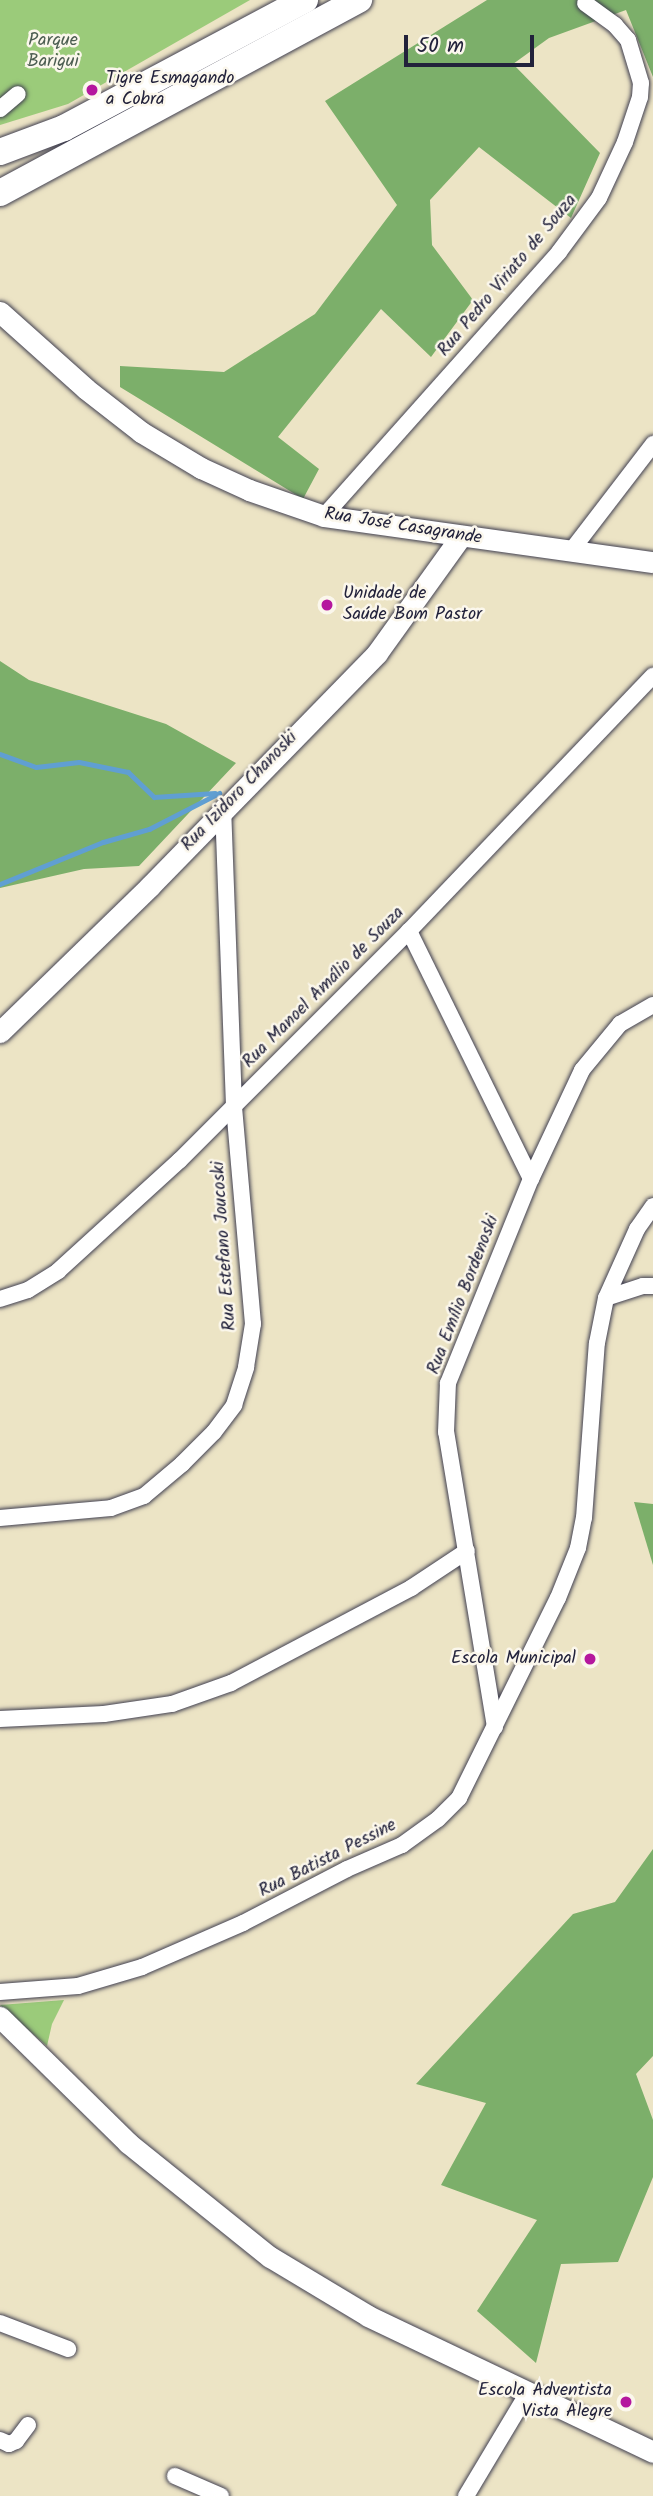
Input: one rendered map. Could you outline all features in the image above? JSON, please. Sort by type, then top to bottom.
[{"type":"main road","points":[[0,152],[64,128],[305,0]]},
{"type":"main road","points":[[0,193],[359,0]]},
{"type":"street","name":"Rua Pedro Viriato de Souza","points":[[324,516],[558,252],[599,198],[625,142],[640,97],[641,83],[628,40],[615,25],[585,3]]},
{"type":"street","points":[[0,109],[18,94]]},
{"type":"street","name":"Rua José Casagrande","points":[[1,311],[109,408],[173,453],[231,482],[324,516],[653,562]]},
{"type":"street","points":[[571,551],[653,444]]},
{"type":"street","name":"Rua Izidoro Chanoski","points":[[0,1031],[150,886],[223,807],[377,653],[461,536]]},
{"type":"street","name":"Rua Manoel Amálio de Souza","points":[[0,1299],[28,1290],[58,1271],[180,1160],[409,931],[653,676]]},
{"type":"street","name":"Rua Estefano Joucoski","points":[[0,1518],[111,1508],[144,1496],[214,1432],[234,1405],[246,1367],[253,1324],[234,1106],[223,807]]},
{"type":"street","points":[[409,931],[531,1179]]},
{"type":"street","name":"Rua Emílio Bordenoski","points":[[495,1727],[446,1432],[448,1383],[531,1179],[582,1070],[620,1024],[653,1005]]},
{"type":"street","name":"Rua Batista Pessine","points":[[0,1992],[78,1986],[142,1967],[243,1923],[347,1869],[402,1845],[438,1819],[459,1798],[558,1598],[578,1548],[584,1518],[597,1343],[606,1298],[637,1229],[653,1206]]},
{"type":"street","points":[[606,1298],[643,1286],[653,1286]]},
{"type":"street","points":[[0,1719],[104,1714],[172,1704],[232,1683],[411,1588],[467,1551]]},
{"type":"street","points":[[0,2017],[128,2143],[270,2257],[368,2316],[653,2452]]},
{"type":"street","points":[[0,2323],[68,2349]]},
{"type":"street","points":[[466,2496],[527,2394]]},
{"type":"street","points":[[0,2440],[9,2444],[16,2441],[28,2425]]},
{"type":"street","points":[[175,2476],[221,2496]]},
{"type":"green space","name":"Parque Barigui","points":[[0,0],[250,0],[68,104],[0,125]]},
{"type":"green space","points":[[487,0],[653,0],[653,77],[626,10],[549,38],[513,64],[600,153],[571,218],[479,147],[430,200],[432,245],[473,300],[431,357],[381,309],[278,437],[319,469],[303,499],[120,387],[120,366],[224,372],[315,314],[397,205],[325,101]]},
{"type":"green space","points":[[0,661],[29,680],[166,724],[236,763],[139,866],[84,869],[0,888]]},
{"type":"green space","points":[[634,1502],[653,1504],[653,1565]]},
{"type":"green space","points":[[653,1849],[653,2056],[636,2074],[653,2120],[653,2177],[618,2262],[561,2264],[536,2363],[477,2311],[537,2220],[441,2185],[486,2103],[416,2084],[573,1914],[615,1902]]},
{"type":"green space","points":[[64,2000],[52,2024],[47,2046],[0,2005]]},
{"type":"waterway","points":[[0,754],[36,767],[79,762],[128,772],[154,797],[215,793]]},
{"type":"waterway","points":[[0,884],[103,842],[149,829],[219,793]]},
{"type":"place","name":"Tigre Esmagando a Cobra","points":[[92,90]]},
{"type":"place","name":"Unidade de Saúde Bom Pastor","points":[[327,605]]},
{"type":"place","name":"Escola Municipal","points":[[590,1659]]},
{"type":"place","name":"Escola Adventista Vista Alegre","points":[[626,2402]]}]
